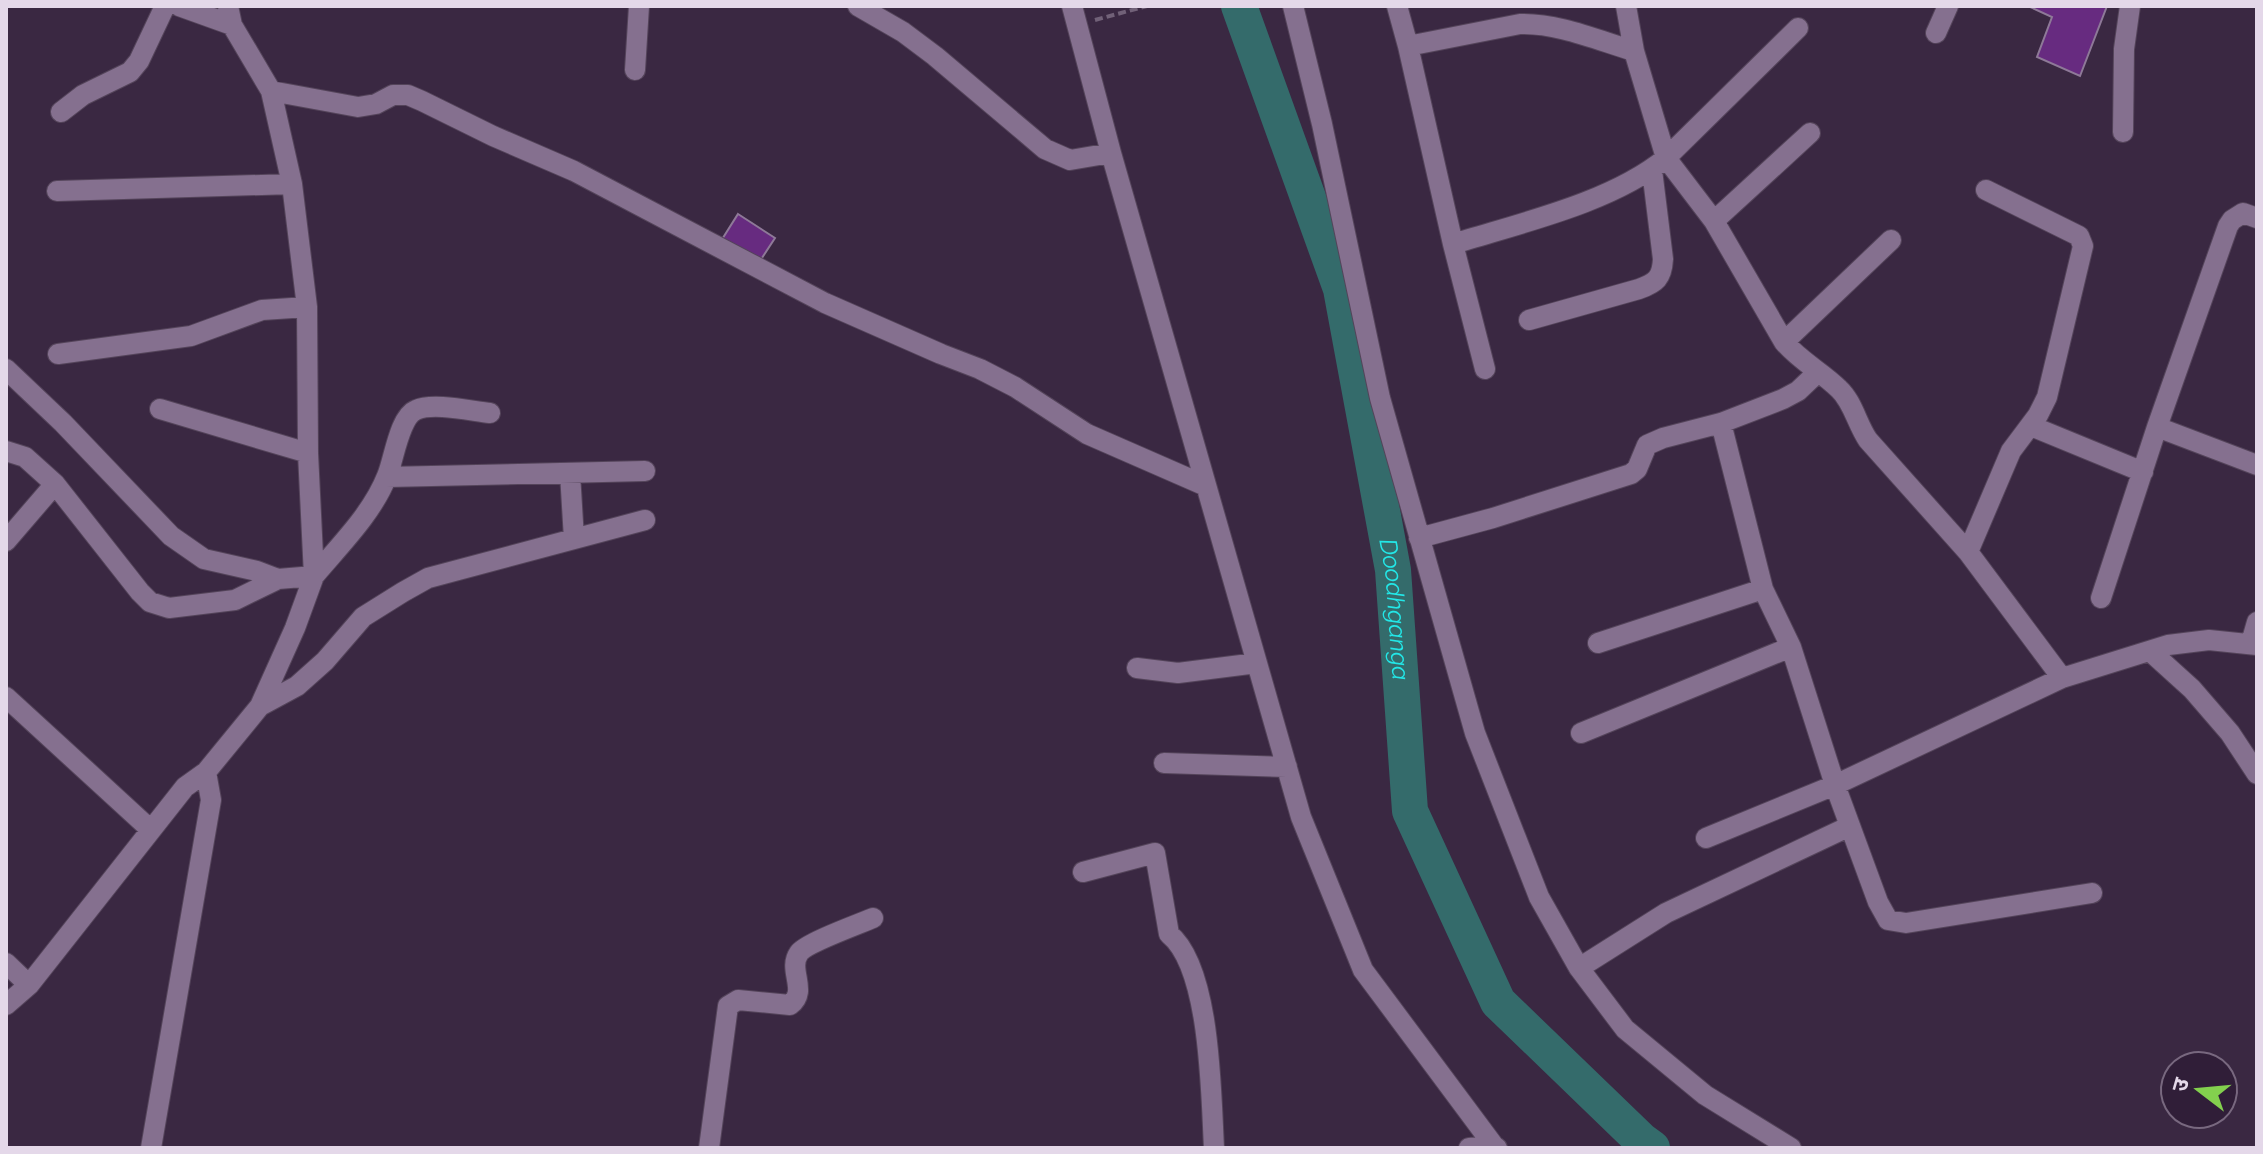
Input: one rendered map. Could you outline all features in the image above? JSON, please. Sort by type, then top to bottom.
[{"type":"street","points":[[61,112],[83,95],[130,72],[139,61],[165,6]]},
{"type":"street","points":[[179,6],[230,16],[271,91],[292,184],[307,307],[308,453],[314,576]]},
{"type":"street","points":[[635,70],[639,6]]},
{"type":"street","points":[[858,6],[903,32],[935,56],[1045,149],[1070,160],[1111,153]]},
{"type":"street","points":[[1072,6],[1111,153],[1301,817],[1363,970],[1495,1147]]},
{"type":"street","points":[[1293,6],[1322,124],[1380,398],[1475,733],[1539,897],[1579,968],[1625,1029],[1705,1095],[1791,1148]]},
{"type":"street","points":[[1397,6],[1485,369]]},
{"type":"street","points":[[1529,320],[1639,289],[1650,285],[1663,272],[1659,164],[1626,6]]},
{"type":"street","points":[[1936,33],[1948,6]]},
{"type":"street","points":[[2123,132],[2124,49],[2130,6]]},
{"type":"street","points":[[1408,46],[1534,23],[1634,51]]},
{"type":"street","points":[[1453,244],[1590,200],[1659,164],[1798,28]]},
{"type":"street","points":[[271,91],[358,107],[376,104],[393,95],[408,95],[574,171],[825,303],[980,369],[1015,387],[1087,434],[1206,486]]},
{"type":"street","points":[[1714,221],[1810,133]]},
{"type":"street","points":[[1659,164],[1714,221],[1784,342],[1795,355],[1841,391],[1868,440],[1968,552],[2062,678]]},
{"type":"street","points":[[57,191],[292,184]]},
{"type":"street","points":[[1968,552],[2011,451],[2031,426],[2047,397],[2083,246],[2079,236],[1986,190]]},
{"type":"street","points":[[2101,598],[2228,226],[2243,213],[2257,218]]},
{"type":"street","points":[[1784,342],[1891,240]]},
{"type":"street","points":[[58,354],[191,336],[262,310],[307,307]]},
{"type":"street","points":[[6,369],[63,423],[171,536],[204,559],[278,579]]},
{"type":"street","points":[[1419,538],[1631,474],[1637,469],[1647,445],[1721,423],[1791,395],[1818,372]]},
{"type":"street","points":[[6,1005],[29,985],[185,787],[206,772],[260,706],[295,628],[314,576],[373,504],[387,477],[408,415],[428,407],[490,413]]},
{"type":"street","points":[[160,409],[308,453]]},
{"type":"street","points":[[1721,423],[1763,589],[1791,647],[1835,785],[1878,902],[1888,920],[1906,923],[2092,893]]},
{"type":"street","points":[[2031,426],[2143,472]]},
{"type":"street","points":[[2157,427],[2257,465]]},
{"type":"street","points":[[6,451],[25,457],[55,484],[150,602],[169,608],[235,600],[278,579],[314,576]]},
{"type":"street","points":[[387,477],[645,471]]},
{"type":"street","points":[[570,473],[574,539]]},
{"type":"street","points":[[6,541],[55,484]]},
{"type":"street","points":[[260,706],[297,686],[325,661],[363,617],[428,578],[645,520]]},
{"type":"street","points":[[1598,643],[1763,589]]},
{"type":"street","points":[[1706,838],[1835,785],[2062,678],[2168,645],[2209,640],[2254,644],[2257,622]]},
{"type":"street","points":[[1581,733],[1791,647]]},
{"type":"street","points":[[2150,651],[2192,689],[2230,733],[2257,774]]},
{"type":"street","points":[[1137,668],[1178,673],[1257,663]]},
{"type":"street","points":[[6,697],[151,830]]},
{"type":"street","points":[[1164,763],[1287,767]]},
{"type":"street","points":[[151,1148],[211,800],[206,772]]},
{"type":"street","points":[[1579,968],[1666,913],[1850,826]]},
{"type":"street","points":[[1083,872],[1155,853],[1169,934],[1190,962],[1208,1039],[1214,1148]]},
{"type":"street","points":[[709,1148],[728,1006],[738,1000],[790,1005],[799,994],[795,963],[802,950],[873,918]]},
{"type":"street","points":[[6,963],[29,985]]},
{"type":"street","points":[[1469,1148],[1495,1147]]},
{"type":"path","points":[[1095,20],[1147,6]]},
{"type":"building","points":[[2028,6],[2107,6],[2080,76],[2037,57],[2052,17]]},
{"type":"building","points":[[738,214],[775,238],[758,264],[721,241]]},
{"type":"waterway","name":"Doodhganga","points":[[1239,6],[1341,289],[1393,570],[1410,811],[1498,1002],[1652,1148]]}]
